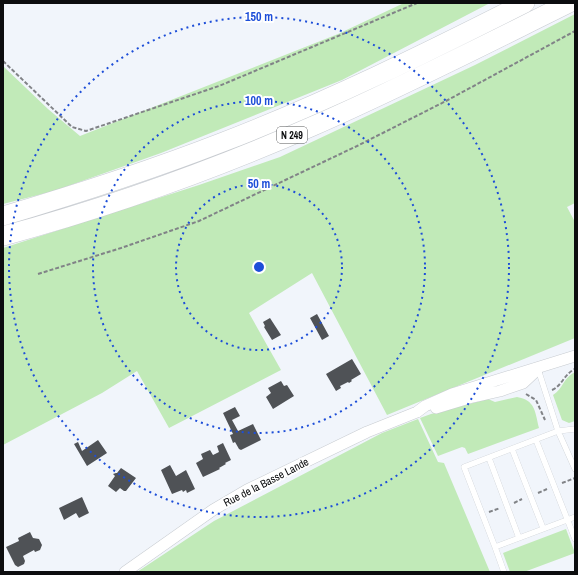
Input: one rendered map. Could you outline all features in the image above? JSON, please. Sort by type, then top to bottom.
[{"type":"highway","name":"N 249","points":[[3,216],[137,174],[231,139],[365,81],[525,3]]},
{"type":"highway","name":"N 249","points":[[3,236],[47,224],[132,197],[228,162],[396,89],[568,3]]},
{"type":"street","name":"Rue de la Basse Lande","points":[[125,572],[213,510],[247,490],[366,432],[417,412],[427,411],[469,398],[500,391],[523,383],[538,369],[575,356]]},
{"type":"lane","points":[[538,369],[558,431],[575,469]]},
{"type":"lane","points":[[504,572],[464,467],[558,431],[575,429]]},
{"type":"lane","points":[[536,440],[575,539]]},
{"type":"lane","points":[[512,448],[543,528]]},
{"type":"lane","points":[[489,458],[519,538]]},
{"type":"lane","points":[[495,547],[575,517]]},
{"type":"path","points":[[3,61],[72,127],[86,131],[219,86],[417,3]]},
{"type":"path","points":[[38,274],[121,248],[199,221],[357,146],[446,101],[575,31]]},
{"type":"path","points":[[533,398],[536,394],[546,392],[557,387],[568,373],[575,369]]},
{"type":"green space","points":[[404,3],[490,3],[342,80],[161,153],[54,191],[3,204],[3,66],[48,109],[80,136],[338,34]]},
{"type":"green space","points":[[575,14],[575,203],[567,207],[575,222],[575,338],[387,415],[312,273],[249,313],[281,370],[169,428],[137,371],[102,393],[3,445],[3,248],[199,185],[280,157],[475,65]]},
{"type":"green space","points":[[575,372],[575,421],[569,423],[562,420],[553,395],[559,390],[568,377]]},
{"type":"green space","points":[[517,397],[523,398],[531,404],[535,412],[539,428],[468,454],[465,448],[462,447],[438,456],[420,418],[488,399],[495,402]]},
{"type":"green space","points":[[418,419],[438,462],[444,463],[490,572],[137,572],[214,521],[382,433]]},
{"type":"green space","points":[[566,529],[575,553],[524,572],[510,572],[503,553]]},
{"type":"building","points":[[317,314],[329,336],[322,340],[310,318]]},
{"type":"building","points":[[270,318],[281,335],[272,340],[264,327],[263,322]]},
{"type":"building","points":[[352,359],[361,374],[349,383],[348,382],[340,386],[341,388],[336,391],[326,374]]},
{"type":"building","points":[[281,381],[284,386],[287,385],[294,396],[273,409],[266,397],[271,393],[268,388]]},
{"type":"building","points":[[235,407],[240,416],[232,420],[238,431],[253,424],[261,440],[241,450],[235,442],[233,443],[230,435],[233,434],[223,413]]},
{"type":"building","points":[[98,440],[107,453],[87,466],[74,444],[78,442],[82,451]]},
{"type":"building","points":[[223,443],[231,460],[225,463],[226,464],[219,468],[220,469],[203,477],[196,463],[203,459],[201,454],[210,450],[213,455],[219,452],[217,446]]},
{"type":"building","points":[[170,465],[176,476],[186,470],[195,489],[187,493],[186,490],[183,492],[182,490],[172,494],[161,470]]},
{"type":"building","points":[[121,468],[136,478],[126,491],[120,488],[116,492],[108,486],[115,476],[113,474],[117,473]]},
{"type":"building","points":[[82,497],[89,513],[79,518],[76,513],[64,520],[59,508]]},
{"type":"building","points":[[30,532],[33,538],[39,539],[42,545],[40,550],[35,552],[34,550],[23,556],[25,561],[24,564],[18,567],[15,565],[6,547],[19,541],[18,538]]}]
